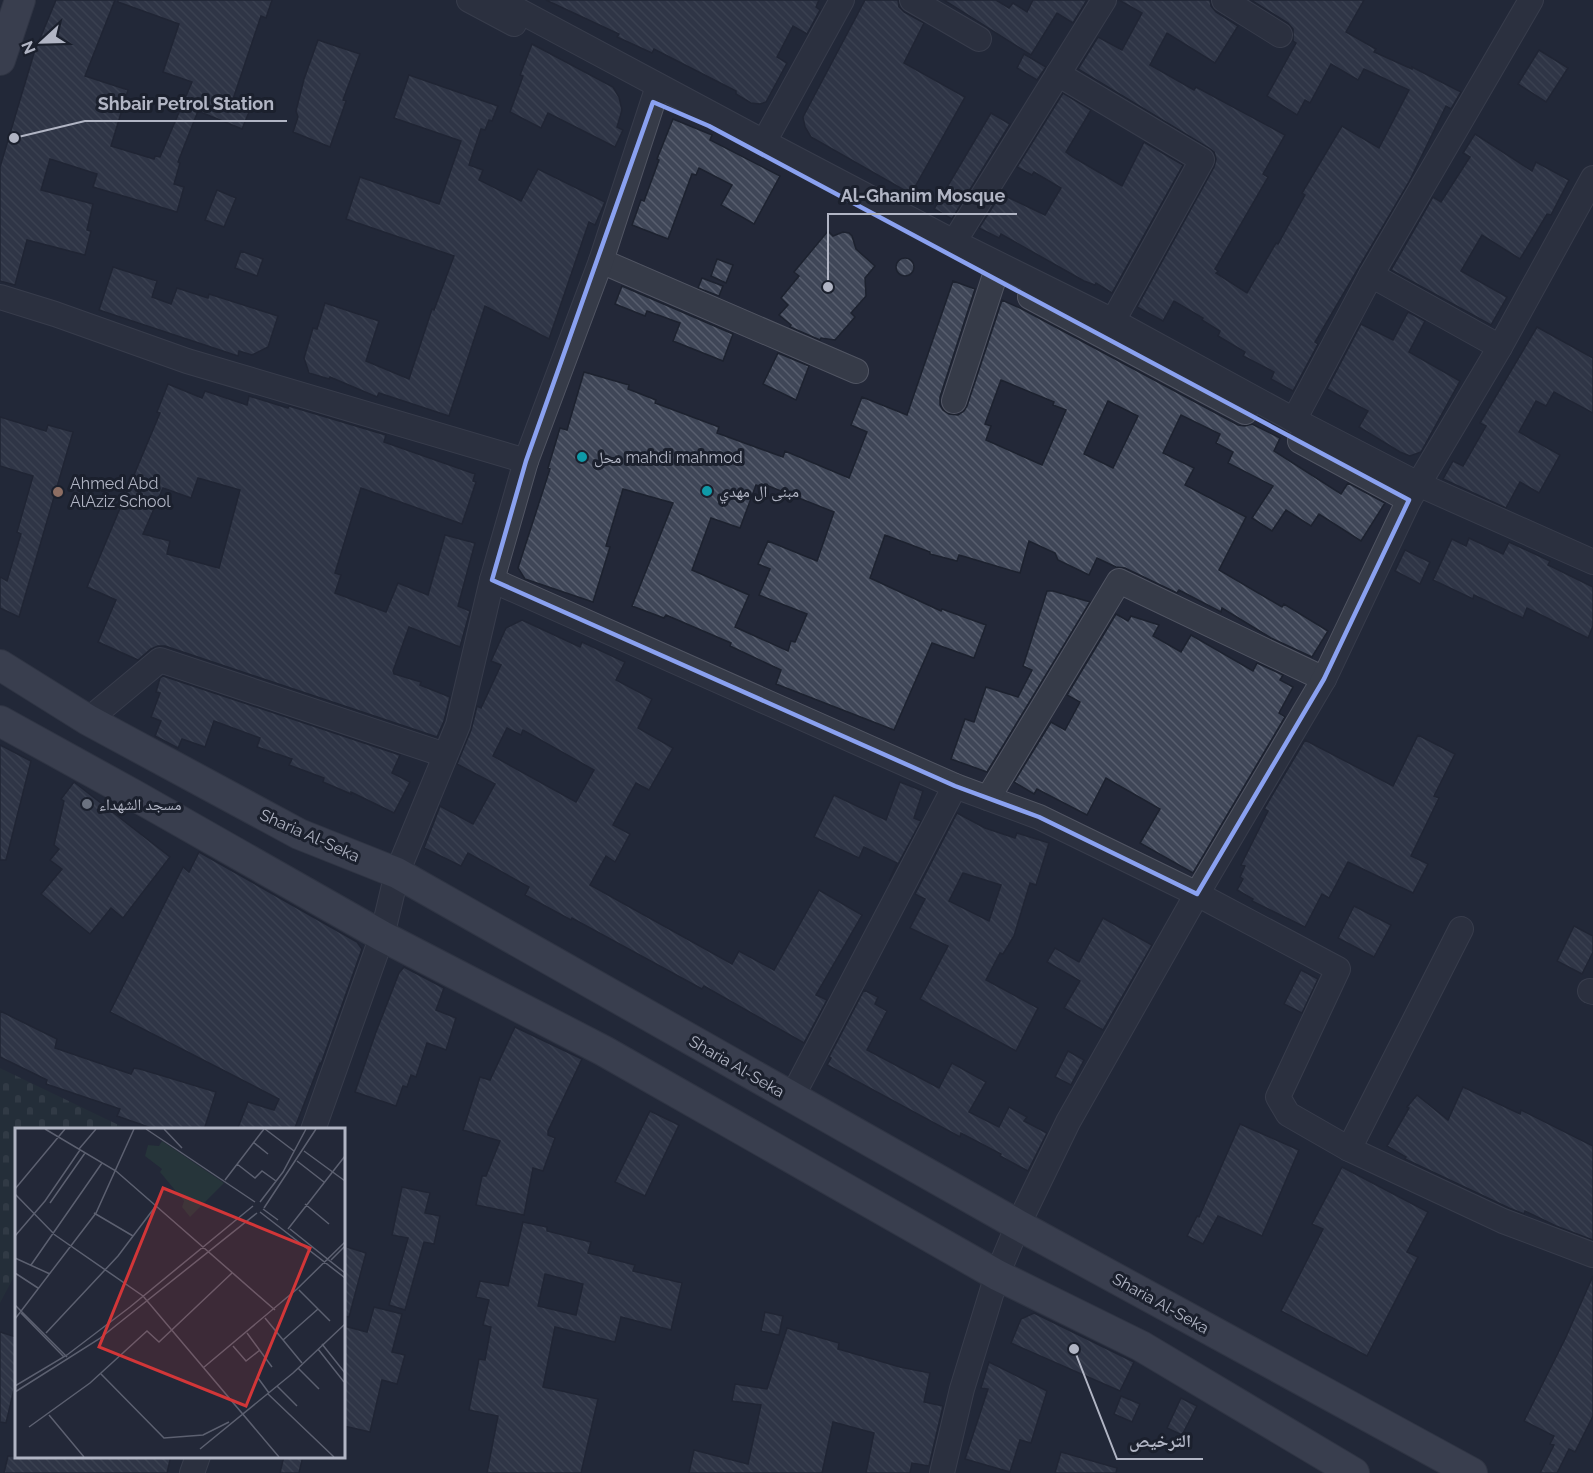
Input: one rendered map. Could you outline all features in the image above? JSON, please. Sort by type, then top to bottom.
[{"type":"main road","points":[[0,60],[20,0]]},
{"type":"main road","name":"Sharia Al-Seka","points":[[0,665],[88,720],[299,834],[397,873],[1018,1225],[1472,1473]]},
{"type":"main road","points":[[0,721],[382,936],[604,1051],[997,1275],[1141,1346],[1354,1473]]},
{"type":"street","points":[[469,0],[618,79],[764,142],[954,242],[1113,321],[1294,420],[1414,492]]},
{"type":"street","points":[[499,0],[709,126],[994,278],[1414,492],[1593,562]]},
{"type":"street","points":[[764,142],[842,0]]},
{"type":"street","points":[[912,0],[979,39]]},
{"type":"street","points":[[954,242],[1104,0]]},
{"type":"street","points":[[1224,0],[1280,35]]},
{"type":"street","points":[[1294,420],[1371,275],[1531,0]]},
{"type":"street","points":[[1058,74],[1202,160],[1113,321]]},
{"type":"street","points":[[314,1128],[382,936],[397,873],[458,725],[492,580],[526,461],[601,261],[656,94]]},
{"type":"street","points":[[942,1473],[962,1389],[997,1275],[1018,1225],[1068,1122],[1197,894],[1324,679],[1414,492],[1500,347],[1593,178]]},
{"type":"street","points":[[601,261],[856,371]]},
{"type":"street","points":[[1371,275],[1500,347]]},
{"type":"street","points":[[954,401],[994,278]]},
{"type":"street","points":[[0,297],[187,361],[526,461]]},
{"type":"street","points":[[492,580],[954,786],[1039,817],[1197,894],[1338,969],[1278,1097],[1288,1114],[1349,1149],[1503,1221],[1593,1255]]},
{"type":"street","points":[[988,798],[1119,581],[1324,679]]},
{"type":"street","points":[[88,720],[160,660],[444,755]]},
{"type":"street","points":[[792,1097],[954,786]]},
{"type":"street","points":[[1349,1149],[1461,929]]},
{"type":"street","points":[[192,1473],[197,1458]]},
{"type":"highlighted area","points":[[653,102],[709,126],[1409,500],[1324,679],[1197,894],[1039,817],[955,786],[492,580],[526,461]]},
{"type":"green space","points":[[0,1068],[125,1128],[15,1128],[15,1275],[0,1303]]},
{"type":"building","points":[[56,0],[115,0],[85,76],[128,90],[111,146],[154,159],[155,156],[160,157],[192,82],[163,72],[179,24],[118,2],[118,0],[272,0],[266,18],[261,16],[231,105],[249,112],[242,129],[198,111],[178,162],[180,163],[174,184],[184,187],[177,212],[93,187],[97,174],[50,159],[41,190],[93,204],[87,230],[91,231],[85,255],[27,240],[15,285],[0,281],[0,167],[34,53]]},
{"type":"building","points":[[546,0],[819,0],[816,7],[820,10],[807,34],[793,26],[777,57],[787,63],[766,102],[760,104],[751,103],[736,94],[736,91],[654,49],[652,53],[617,37],[619,34]]},
{"type":"building","points":[[865,0],[898,0],[899,7],[904,12],[924,23],[904,63],[965,97],[911,194],[811,137],[805,127],[803,117]]},
{"type":"building","points":[[944,0],[996,0],[1009,8],[1013,3],[1027,12],[1033,0],[1087,0],[1073,23],[1057,13],[1031,55]]},
{"type":"building","points":[[1119,0],[1210,0],[1216,12],[1238,26],[1215,63],[1167,33],[1150,65],[1194,90],[1196,87],[1285,135],[1263,174],[1268,177],[1215,269],[1218,271],[1216,273],[1247,293],[1276,243],[1278,244],[1305,195],[1302,193],[1342,126],[1379,148],[1409,90],[1364,69],[1358,80],[1331,64],[1310,103],[1305,100],[1297,115],[1267,96],[1296,43],[1293,41],[1293,29],[1288,23],[1251,0],[1364,0],[1346,32],[1376,49],[1374,52],[1412,69],[1412,67],[1461,92],[1451,109],[1446,106],[1409,182],[1315,342],[1318,344],[1293,391],[1271,379],[1274,372],[1243,356],[1245,352],[1218,336],[1220,331],[1202,320],[1203,318],[1174,301],[1163,321],[1137,307],[1214,167],[1216,159],[1214,152],[1209,148],[1078,69],[1098,37],[1122,50],[1142,13]]},
{"type":"building","points":[[318,40],[360,54],[343,100],[346,101],[330,147],[293,132],[298,117],[296,111],[304,79]]},
{"type":"building","points":[[532,44],[613,87],[619,97],[622,110],[617,127],[623,130],[615,147],[548,113],[541,128],[510,112],[523,76],[520,75]]},
{"type":"building","points":[[1539,50],[1568,68],[1546,102],[1518,84]]},
{"type":"building","points":[[1024,54],[1046,67],[1037,80],[1017,68]]},
{"type":"building","points":[[409,75],[498,106],[492,121],[489,120],[485,130],[481,129],[469,165],[483,170],[479,180],[521,201],[538,169],[605,202],[595,225],[589,222],[549,339],[485,306],[449,416],[379,393],[377,397],[330,377],[329,379],[309,373],[304,358],[313,328],[317,329],[325,303],[379,321],[366,361],[409,379],[432,309],[434,310],[454,256],[346,219],[360,177],[439,204],[461,141],[394,118]]},
{"type":"building","points":[[1063,93],[1091,110],[1066,152],[1073,157],[1122,186],[1144,142],[1183,165],[1112,293],[1096,283],[1095,285],[1084,281],[1001,234],[999,238],[979,228],[1001,194],[1045,215],[1061,188],[1034,172],[1032,175],[1017,167]]},
{"type":"building","points":[[991,113],[1010,124],[952,219],[934,209]]},
{"type":"building","points":[[673,119],[712,135],[710,140],[780,176],[754,224],[721,205],[732,185],[699,168],[696,175],[692,174],[668,239],[632,225],[641,200],[644,201]]},
{"type":"building","points":[[1475,134],[1532,171],[1536,162],[1569,180],[1551,215],[1547,214],[1520,259],[1482,235],[1461,271],[1507,297],[1491,325],[1391,270],[1433,197],[1441,202],[1470,157],[1463,153]]},
{"type":"building","points":[[217,190],[236,198],[224,227],[205,220]]},
{"type":"building","points":[[828,231],[833,236],[843,232],[849,233],[856,249],[875,266],[865,278],[866,296],[851,313],[855,317],[835,340],[821,338],[820,340],[790,327],[791,325],[779,315],[788,305],[781,298],[799,276],[794,272]]},
{"type":"building","points":[[241,251],[263,259],[257,276],[235,268]]},
{"type":"building","points":[[901,258],[909,258],[914,263],[912,274],[901,276],[896,271],[896,263]]},
{"type":"building","points":[[717,259],[733,265],[726,283],[711,276]]},
{"type":"building","points":[[113,267],[157,281],[152,297],[171,304],[177,288],[208,298],[209,294],[278,316],[268,347],[252,355],[239,351],[238,356],[99,310]]},
{"type":"building","points":[[702,278],[723,286],[719,296],[698,288]]},
{"type":"building","points":[[953,281],[975,289],[940,397],[940,405],[949,414],[958,415],[967,406],[1002,300],[1238,425],[1252,424],[1280,438],[1274,451],[1341,494],[1348,483],[1385,503],[1361,541],[1319,514],[1311,526],[1286,510],[1272,531],[1252,518],[1273,486],[1228,463],[1233,452],[1216,443],[1220,434],[1181,415],[1163,453],[1194,468],[1185,485],[1246,517],[1219,570],[1282,607],[1284,604],[1328,631],[1312,657],[1271,638],[1222,608],[1221,612],[1179,590],[1177,593],[1125,568],[1116,567],[1097,558],[1089,575],[1058,560],[1055,553],[1029,541],[1020,573],[959,555],[957,561],[930,554],[930,552],[885,535],[870,578],[941,611],[942,609],[986,625],[974,658],[932,643],[894,730],[776,684],[781,670],[730,646],[731,643],[666,615],[664,618],[632,606],[673,503],[623,489],[606,546],[610,547],[593,602],[525,579],[518,568],[550,469],[548,468],[560,428],[567,430],[584,372],[629,385],[628,389],[656,400],[655,403],[719,427],[717,433],[783,457],[785,451],[849,478],[867,432],[851,425],[862,397],[907,415]],"holes":[[[1001,380],[1054,402],[1053,405],[1066,410],[1042,465],[986,440],[991,426],[985,424]],[[1108,401],[1138,416],[1113,468],[1084,454]],[[756,485],[765,488],[766,485],[834,512],[817,561],[768,541],[758,564],[770,569],[759,595],[807,614],[795,642],[791,641],[788,651],[735,627],[749,595],[692,570],[711,518],[740,528]]]},
{"type":"building","points":[[622,286],[733,334],[723,361],[673,341],[680,323],[647,311],[645,316],[615,304]]},
{"type":"building","points":[[1408,312],[1425,321],[1409,352],[1460,381],[1421,452],[1410,456],[1359,427],[1368,411],[1327,389],[1361,324],[1393,340]]},
{"type":"building","points":[[1537,327],[1593,358],[1593,413],[1554,392],[1546,406],[1536,401],[1519,432],[1560,455],[1539,493],[1520,482],[1506,508],[1443,479],[1453,461],[1463,466],[1486,426],[1480,423]]},
{"type":"building","points":[[778,353],[809,366],[796,400],[763,384]]},
{"type":"building","points":[[168,384],[202,398],[205,391],[247,405],[249,396],[386,435],[384,442],[475,474],[473,481],[476,482],[462,524],[361,488],[335,573],[341,575],[335,593],[386,612],[398,583],[428,595],[445,535],[475,543],[458,606],[470,611],[460,647],[409,627],[393,671],[394,674],[421,682],[420,685],[450,697],[437,737],[165,646],[151,649],[138,660],[98,642],[116,600],[87,587],[160,413],[157,412]],"holes":[[[198,478],[240,490],[219,568],[167,554],[170,541],[143,534],[163,488],[191,498]]]},
{"type":"building","points":[[0,417],[46,431],[48,425],[73,432],[19,617],[0,608],[0,577],[7,581],[21,534],[17,532],[33,476],[0,466]]},
{"type":"building","points":[[1469,538],[1503,554],[1509,542],[1550,561],[1548,565],[1593,587],[1593,626],[1588,638],[1527,608],[1523,618],[1474,595],[1473,599],[1433,580],[1452,539],[1466,546]]},
{"type":"building","points":[[1405,550],[1430,562],[1420,584],[1395,571]]},
{"type":"building","points":[[1047,591],[1090,602],[987,772],[951,759],[965,719],[974,722],[986,687],[1018,697],[1032,670],[1023,666]]},
{"type":"building","points":[[1116,614],[1128,621],[1131,616],[1159,625],[1153,636],[1181,652],[1191,635],[1253,671],[1257,663],[1283,675],[1280,680],[1293,687],[1279,713],[1285,717],[1193,873],[1140,843],[1160,809],[1106,778],[1087,815],[1037,789],[1034,794],[1014,782],[1051,722],[1065,730],[1080,702],[1067,695]]},
{"type":"building","points":[[522,620],[580,647],[582,642],[625,662],[616,680],[652,699],[638,728],[673,748],[649,790],[636,783],[613,825],[630,834],[615,862],[606,856],[590,885],[732,964],[739,951],[774,970],[819,890],[862,915],[816,995],[827,1000],[804,1043],[704,986],[702,989],[525,895],[529,887],[468,853],[461,866],[424,848],[440,806],[473,824],[495,784],[457,764],[471,730],[477,706],[481,708],[501,665],[491,661],[506,628]],"holes":[[[507,728],[521,735],[523,730],[594,770],[576,802],[493,756]]]},
{"type":"building","points":[[163,676],[400,755],[392,773],[410,782],[394,813],[351,792],[351,794],[323,782],[324,778],[289,765],[292,759],[257,747],[260,738],[214,721],[205,747],[182,739],[178,748],[155,736],[161,721],[151,717],[160,693],[156,692],[160,678]]},
{"type":"building","points":[[1418,735],[1455,754],[1434,796],[1439,798],[1411,856],[1428,864],[1413,893],[1348,862],[1329,898],[1322,894],[1305,927],[1252,901],[1253,899],[1237,890],[1243,879],[1240,877],[1245,866],[1241,865],[1268,811],[1264,809],[1305,740],[1393,786]]},
{"type":"building","points":[[0,745],[31,761],[6,860],[0,860]]},
{"type":"building","points":[[74,782],[170,857],[123,918],[111,908],[90,934],[41,894],[62,869],[50,860],[59,849],[54,845],[64,801],[61,799]]},
{"type":"building","points":[[900,782],[923,791],[914,818],[921,821],[889,881],[897,863],[864,847],[859,858],[814,837],[834,795],[886,820]]},
{"type":"building","points":[[957,813],[985,828],[1015,838],[1017,833],[1049,843],[1036,885],[1030,883],[1014,936],[1003,954],[1000,953],[986,980],[1038,1008],[1016,1051],[920,999],[948,946],[910,928],[925,899],[915,894]],"holes":[[[963,873],[1001,885],[989,921],[949,901]]]},
{"type":"building","points":[[199,852],[357,942],[362,949],[321,1064],[295,1128],[238,1128],[248,1102],[274,1110],[279,1099],[110,1012],[183,867],[189,872]]},
{"type":"building","points":[[1354,906],[1391,925],[1374,957],[1338,938]]},
{"type":"building","points":[[1103,918],[1152,945],[1103,1030],[1064,1008],[1080,981],[1047,962],[1055,948],[1079,962]]},
{"type":"building","points":[[1574,926],[1593,936],[1593,952],[1582,974],[1557,961]]},
{"type":"building","points":[[404,967],[444,988],[436,1010],[456,1018],[446,1050],[427,1043],[416,1077],[411,1075],[407,1087],[403,1086],[396,1106],[355,1092],[399,973]]},
{"type":"building","points":[[1301,970],[1318,979],[1302,1013],[1284,1004]]},
{"type":"building","points":[[864,990],[878,997],[875,1004],[887,1011],[867,1050],[939,1088],[952,1063],[986,1082],[969,1112],[999,1127],[1009,1107],[1027,1117],[1024,1121],[1047,1133],[1028,1171],[1000,1156],[1001,1154],[961,1133],[960,1137],[827,1065]]},
{"type":"building","points":[[0,1011],[57,1039],[55,1048],[131,1074],[134,1068],[140,1069],[216,1092],[205,1128],[151,1128],[117,1116],[120,1109],[46,1084],[47,1080],[0,1057]]},
{"type":"building","points":[[515,1027],[582,1059],[548,1131],[548,1135],[555,1138],[543,1171],[533,1168],[524,1215],[476,1205],[482,1176],[486,1176],[500,1141],[463,1130],[480,1077],[490,1080]]},
{"type":"building","points":[[1068,1051],[1084,1060],[1071,1085],[1055,1077]]},
{"type":"building","points":[[1463,1087],[1520,1114],[1521,1110],[1593,1146],[1593,1240],[1525,1211],[1524,1214],[1509,1208],[1405,1159],[1406,1157],[1387,1146],[1409,1108],[1407,1107],[1417,1095],[1448,1120]]},
{"type":"building","points":[[650,1111],[679,1125],[645,1196],[615,1182]]},
{"type":"building","points":[[1240,1124],[1299,1150],[1262,1236],[1218,1216],[1203,1244],[1187,1236],[1197,1216],[1199,1217]]},
{"type":"building","points":[[1342,1167],[1428,1212],[1407,1252],[1418,1257],[1367,1356],[1281,1311],[1323,1229],[1312,1224]]},
{"type":"building","points":[[402,1187],[430,1193],[425,1213],[440,1216],[434,1244],[424,1242],[405,1310],[389,1305],[408,1238],[392,1235]]},
{"type":"building","points":[[523,1222],[547,1227],[547,1231],[591,1242],[588,1253],[635,1265],[633,1271],[682,1283],[671,1330],[621,1317],[615,1342],[555,1327],[543,1387],[598,1399],[581,1473],[487,1473],[498,1416],[469,1410],[479,1359],[485,1360],[491,1327],[483,1325],[489,1300],[476,1297],[480,1281],[508,1286]],"holes":[[[545,1274],[583,1284],[576,1315],[538,1306]]]},
{"type":"building","points":[[345,1246],[366,1253],[349,1317],[345,1316]]},
{"type":"building","points":[[1593,1276],[1593,1416],[1575,1452],[1569,1449],[1557,1473],[1540,1473],[1554,1445],[1550,1444],[1554,1436],[1524,1421]]},
{"type":"building","points":[[374,1307],[402,1314],[392,1352],[405,1355],[397,1384],[382,1380],[370,1432],[345,1426],[345,1326],[367,1332]]},
{"type":"building","points":[[765,1312],[783,1316],[779,1335],[761,1331]]},
{"type":"building","points":[[1034,1313],[1134,1362],[1120,1391],[1011,1343],[1021,1319]]},
{"type":"building","points":[[787,1328],[839,1343],[838,1349],[930,1373],[924,1402],[943,1406],[929,1466],[912,1463],[910,1473],[866,1473],[874,1433],[833,1422],[822,1473],[689,1473],[694,1450],[748,1464],[761,1405],[732,1401],[735,1384],[767,1389]]},
{"type":"building","points":[[0,1332],[15,1337],[15,1385],[6,1423],[0,1422]]},
{"type":"building","points":[[989,1362],[1047,1391],[1031,1443],[1020,1440],[1010,1472],[965,1459],[988,1389],[981,1388]]},
{"type":"building","points":[[1121,1396],[1140,1404],[1132,1422],[1114,1414]]},
{"type":"building","points":[[1181,1398],[1197,1406],[1182,1435],[1167,1428]]},
{"type":"building","points":[[1061,1452],[1117,1468],[1116,1473],[1055,1473]]},
{"type":"building","points":[[8,1456],[15,1456],[15,1458],[171,1458],[167,1473],[4,1473]]},
{"type":"building","points":[[284,1458],[303,1458],[299,1473],[280,1473]]},
{"type":"place","name":"Shbair Petrol Station","points":[[14,138]]},
{"type":"place","name":"Al-Ghanim Mosque","points":[[828,287]]},
{"type":"place","name":"محل mahdi mahmod","points":[[582,457]]},
{"type":"place","name":"مبنى ال مهدي","points":[[707,491]]},
{"type":"place","name":"Ahmed Abd AlAziz School","points":[[58,492]]},
{"type":"place","name":"مسجد الشهداء","points":[[87,804]]},
{"type":"place","name":"الترخيص","points":[[1074,1349]]}]
